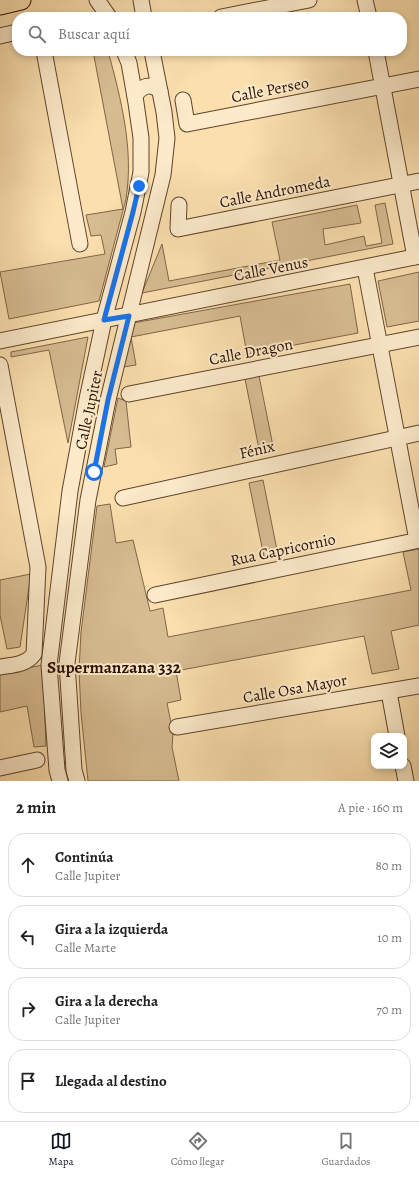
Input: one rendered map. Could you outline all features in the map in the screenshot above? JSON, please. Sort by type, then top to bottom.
[{"type":"main road","points":[[0,5],[21,0]]},
{"type":"street","points":[[97,0],[105,12]]},
{"type":"street","points":[[141,0],[143,12]]},
{"type":"street","points":[[247,12],[309,0]]},
{"type":"street","points":[[365,0],[368,12]]},
{"type":"street","points":[[0,36],[12,33]]},
{"type":"street","points":[[45,56],[80,244]]},
{"type":"street","name":"Calle Jupiter","points":[[60,781],[57,770],[49,665],[70,491],[87,399],[104,320],[133,212],[141,172],[141,138],[129,63],[126,56]]},
{"type":"street","name":"Calle Jupiter","points":[[76,781],[67,663],[88,500],[108,400],[163,175],[167,138],[153,56]]},
{"type":"street","points":[[377,56],[417,257]]},
{"type":"street","points":[[384,86],[419,78]]},
{"type":"street","points":[[135,96],[141,88],[147,86],[156,86],[160,91]]},
{"type":"street","name":"Calle Perseo","points":[[183,100],[187,124],[384,86]]},
{"type":"street","points":[[402,185],[419,181]]},
{"type":"street","name":"Calle Andromeda","points":[[179,205],[178,229],[402,185]]},
{"type":"street","name":"Calle Venus","points":[[1,336],[129,316],[417,257]]},
{"type":"street","points":[[365,268],[418,540]]},
{"type":"street","name":"Calle Dragon","points":[[129,394],[419,337]]},
{"type":"street","points":[[0,365],[38,567],[34,654],[25,662],[0,667]]},
{"type":"street","name":"Fénix","points":[[123,498],[419,433]]},
{"type":"street","name":"Rua Capricornio","points":[[154,595],[418,540]]},
{"type":"street","name":"Calle Osa Mayor","points":[[177,727],[419,686]]},
{"type":"street","points":[[389,692],[396,733]]},
{"type":"street","points":[[0,768],[37,760]]},
{"type":"street","points":[[404,769],[406,781]]},
{"type":"shaded area","points":[[94,56],[109,56],[122,106],[128,162],[126,199],[99,301],[9,319],[0,272],[105,254],[101,235],[91,236],[86,215],[123,209]]},
{"type":"shaded area","points":[[385,203],[393,244],[142,293],[162,244],[169,281],[280,260],[272,222],[357,205],[361,223],[323,229],[325,245],[364,236],[366,246],[382,243],[375,205]]},
{"type":"shaded area","points":[[419,272],[419,321],[387,327],[378,281]]},
{"type":"shaded area","points":[[350,284],[358,333],[247,354],[240,316],[131,337],[136,365],[123,367],[133,323]]},
{"type":"shaded area","points":[[88,337],[68,443],[49,350],[11,357],[11,352]]},
{"type":"shaded area","points":[[259,376],[274,451],[260,454],[245,379]]},
{"type":"shaded area","points":[[118,398],[126,401],[131,447],[115,449],[117,464],[104,467]]},
{"type":"shaded area","points":[[263,480],[278,555],[264,557],[249,483]]},
{"type":"shaded area","points":[[110,504],[116,543],[133,540],[150,611],[163,608],[168,637],[411,590],[403,552],[419,549],[419,625],[391,631],[399,669],[372,674],[364,636],[176,671],[181,700],[167,703],[173,733],[172,747],[179,781],[88,781],[81,713],[79,671],[81,632],[97,506]]},
{"type":"shaded area","points":[[31,574],[20,647],[7,649],[0,615],[0,580]]},
{"type":"shaded area","points":[[43,665],[46,746],[34,747],[27,706],[0,712],[0,673]]},
{"type":"district","name":"Supermanzana 332","points":[[114,667]]},
{"type":"route","points":[[94,472],[108,400],[129,316],[104,320],[139,186]]}]
